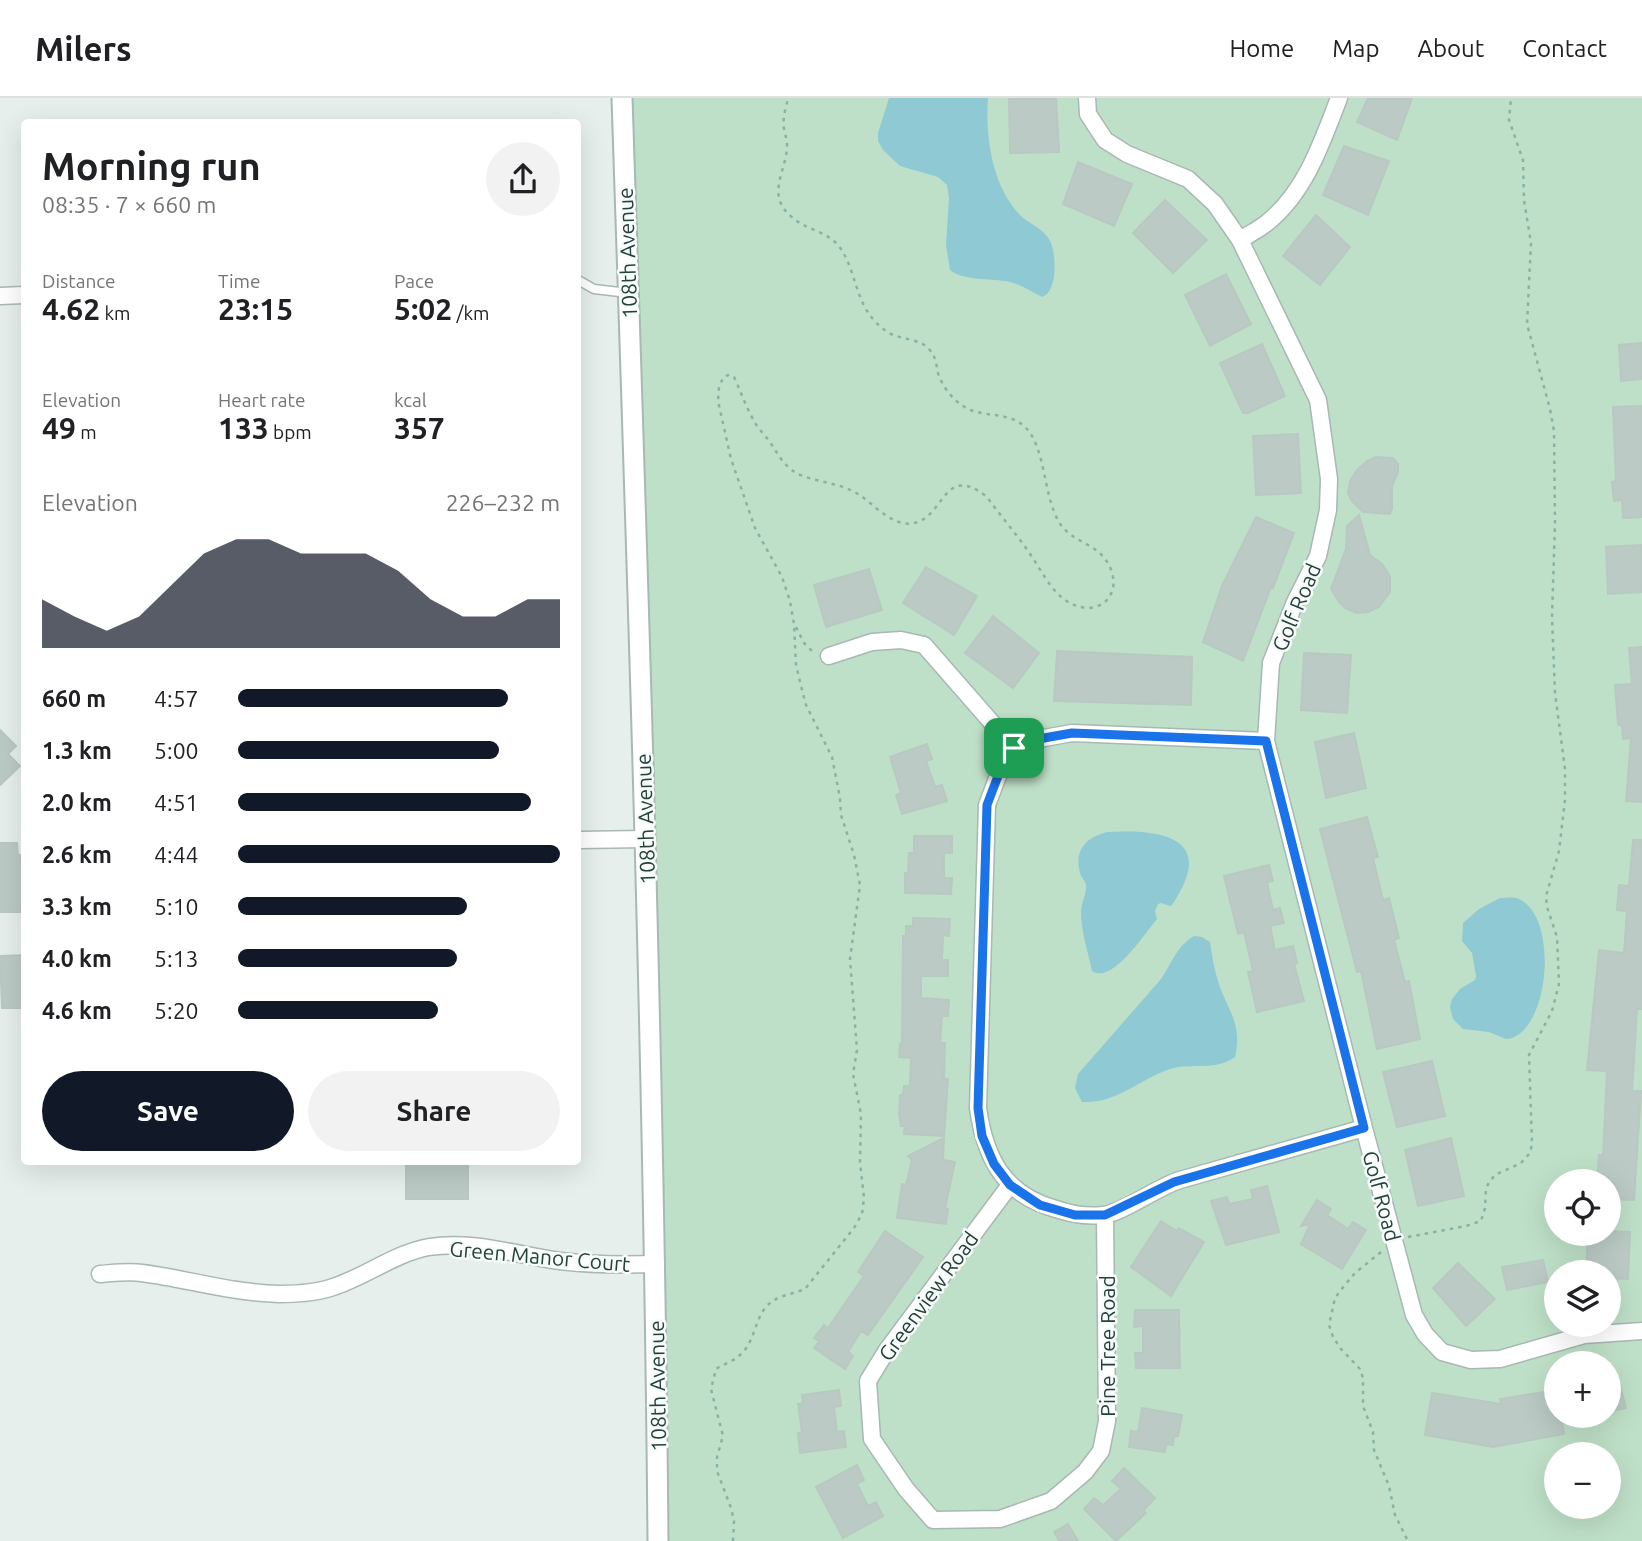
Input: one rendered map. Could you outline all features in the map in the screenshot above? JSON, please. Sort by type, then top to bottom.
[{"type":"street","name":"108th Avenue","points":[[622,98],[656,1264],[659,1541]]},
{"type":"street","name":"Golf Road","points":[[1087,98],[1088,114],[1105,139],[1127,154],[1188,179],[1215,204],[1240,240],[1318,400],[1329,479],[1328,510],[1318,556],[1295,601],[1271,663],[1266,741],[1414,1315],[1425,1334],[1442,1352],[1471,1360],[1500,1359],[1584,1335],[1642,1331]]},
{"type":"street","points":[[1240,240],[1268,223],[1293,197],[1318,153],[1339,98]]},
{"type":"street","points":[[0,296],[21,295]]},
{"type":"street","points":[[829,656],[872,642],[901,640],[924,645],[1014,748]]},
{"type":"street","points":[[1266,741],[1072,733],[1044,738],[1014,748],[998,776],[987,805],[978,1108],[982,1136],[994,1164],[1010,1185],[1040,1205],[1075,1215],[1105,1215],[1174,1182],[1364,1128]]},
{"type":"street","points":[[581,840],[645,839]]},
{"type":"street","name":"Greenview Road","points":[[933,1520],[906,1489],[872,1439],[868,1381],[887,1350],[1010,1185]]},
{"type":"street","name":"Pine Tree Road","points":[[933,1520],[1000,1519],[1051,1501],[1085,1472],[1101,1451],[1107,1421],[1105,1215]]},
{"type":"street","name":"Green Manor Court","points":[[100,1274],[140,1273],[236,1290],[277,1294],[308,1293],[335,1287],[405,1254],[429,1247],[488,1247],[559,1261],[600,1265],[656,1264]]},
{"type":"lane","points":[[581,281],[594,289],[628,293]]},
{"type":"path","points":[[733,1541],[734,1521],[717,1471],[717,1457],[723,1436],[711,1389],[716,1368],[739,1357],[748,1347],[764,1309],[772,1301],[782,1295],[804,1289],[854,1228],[862,1214],[864,1198],[860,1162],[861,1114],[853,1074],[857,1051],[850,958],[860,885],[841,815],[832,757],[806,705],[801,686],[796,666],[794,624],[782,577],[755,528],[721,419],[718,401],[723,378],[728,375],[734,377],[759,430],[783,463],[794,472],[844,486],[902,523],[914,523],[925,518],[950,489],[963,486],[975,488],[987,497],[1057,595],[1075,606],[1090,608],[1103,604],[1112,593],[1113,577],[1105,559],[1091,545],[1075,538],[1060,524],[1045,487],[1036,442],[1026,427],[1010,417],[964,408],[947,392],[939,375],[936,359],[927,346],[887,332],[873,318],[858,297],[850,268],[841,249],[831,237],[795,220],[785,211],[779,196],[778,181],[786,158],[787,142],[783,127],[788,98]]},
{"type":"path","points":[[1408,1541],[1395,1515],[1389,1486],[1374,1450],[1373,1433],[1363,1406],[1363,1378],[1360,1368],[1341,1349],[1329,1325],[1335,1298],[1367,1262],[1395,1243],[1409,1236],[1480,1221],[1489,1181],[1495,1175],[1521,1163],[1530,1153],[1533,1133],[1529,1055],[1552,1011],[1559,984],[1557,937],[1546,896],[1559,851],[1565,800],[1565,769],[1555,693],[1552,617],[1554,431],[1527,324],[1531,243],[1524,201],[1523,160],[1509,120],[1511,98]]},
{"type":"path","points":[[794,624],[804,643],[814,653],[829,656]]},
{"type":"green space","points":[[622,98],[1642,98],[1642,1541],[667,1541]]},
{"type":"water","points":[[889,98],[988,98],[989,144],[1002,189],[1019,214],[1045,234],[1051,243],[1054,256],[1053,281],[1051,288],[1042,297],[1010,282],[969,277],[950,270],[946,245],[949,198],[947,185],[938,177],[900,166],[883,150],[878,141],[878,133]]},
{"type":"water","points":[[1127,831],[1164,836],[1177,842],[1186,851],[1189,864],[1185,882],[1172,905],[1158,904],[1155,911],[1157,919],[1128,955],[1109,971],[1100,973],[1092,971],[1083,934],[1081,912],[1086,885],[1078,860],[1082,847],[1087,842],[1107,832]]},
{"type":"water","points":[[1500,898],[1516,898],[1530,908],[1539,925],[1544,947],[1541,996],[1533,1017],[1521,1032],[1506,1039],[1489,1032],[1463,1029],[1453,1019],[1450,1007],[1452,999],[1460,989],[1475,980],[1476,976],[1472,953],[1462,941],[1463,923],[1479,909]]},
{"type":"water","points":[[1194,936],[1210,942],[1217,976],[1236,1026],[1235,1057],[1211,1066],[1170,1069],[1117,1095],[1095,1102],[1082,1102],[1075,1088],[1078,1074],[1161,979],[1183,945]]},
{"type":"building","points":[[1009,98],[1056,98],[1059,152],[1010,153]]},
{"type":"building","points":[[1368,98],[1412,98],[1397,140],[1357,122]]},
{"type":"building","points":[[1344,146],[1389,161],[1368,215],[1323,195]]},
{"type":"building","points":[[1078,162],[1132,184],[1114,226],[1063,204]]},
{"type":"building","points":[[1165,200],[1207,240],[1173,273],[1133,233]]},
{"type":"building","points":[[1316,215],[1350,247],[1320,285],[1283,256]]},
{"type":"building","points":[[1226,274],[1251,324],[1210,346],[1185,295]]},
{"type":"building","points":[[1642,343],[1642,379],[1621,381],[1619,345]]},
{"type":"building","points":[[1262,344],[1285,396],[1243,413],[1220,363]]},
{"type":"building","points":[[1642,406],[1642,517],[1623,518],[1622,500],[1614,501],[1612,482],[1616,481],[1613,407]]},
{"type":"building","points":[[1298,434],[1301,493],[1256,495],[1253,436]]},
{"type":"building","points":[[1376,457],[1393,458],[1398,464],[1398,472],[1392,486],[1390,514],[1363,512],[1348,493],[1350,481],[1357,470]]},
{"type":"building","points":[[1359,515],[1370,555],[1382,564],[1390,576],[1390,592],[1379,607],[1357,613],[1346,609],[1331,589],[1346,549],[1347,526]]},
{"type":"building","points":[[1256,517],[1294,533],[1243,661],[1203,642],[1222,586]]},
{"type":"building","points":[[1642,545],[1642,592],[1608,594],[1606,547]]},
{"type":"building","points":[[926,567],[977,596],[954,635],[903,603]]},
{"type":"building","points":[[869,569],[882,610],[826,627],[814,585]]},
{"type":"building","points":[[993,616],[1039,653],[1013,688],[965,653]]},
{"type":"building","points":[[1642,647],[1642,802],[1626,801],[1631,738],[1623,739],[1622,725],[1618,725],[1615,685],[1632,684],[1629,648]]},
{"type":"building","points":[[1057,651],[1192,657],[1191,705],[1054,701]]},
{"type":"building","points":[[1304,653],[1351,655],[1347,713],[1301,710]]},
{"type":"building","points":[[0,730],[16,746],[8,754],[20,766],[0,785]]},
{"type":"building","points":[[1354,733],[1366,788],[1326,798],[1315,742]]},
{"type":"building","points":[[927,744],[932,759],[926,761],[935,787],[942,785],[947,801],[902,814],[896,795],[901,793],[890,757]]},
{"type":"building","points":[[1367,817],[1378,857],[1373,858],[1383,900],[1389,898],[1399,938],[1394,940],[1405,982],[1409,981],[1420,1039],[1377,1049],[1361,971],[1357,972],[1320,829]]},
{"type":"building","points":[[914,836],[952,836],[952,853],[944,853],[944,878],[952,878],[951,894],[905,893],[905,873],[908,873],[909,853],[914,853]]},
{"type":"building","points":[[1633,840],[1642,840],[1642,1009],[1637,1009],[1632,1091],[1641,1091],[1634,1200],[1621,1200],[1621,1169],[1598,1169],[1599,1155],[1603,1155],[1607,1071],[1587,1070],[1599,950],[1624,953],[1627,911],[1617,910],[1619,885],[1629,886]]},
{"type":"building","points":[[0,843],[17,843],[18,855],[21,855],[21,912],[0,912]]},
{"type":"building","points":[[1269,865],[1273,881],[1267,882],[1273,910],[1280,908],[1284,923],[1270,926],[1275,950],[1293,946],[1297,963],[1294,964],[1304,1001],[1257,1012],[1248,972],[1253,971],[1244,932],[1238,934],[1224,876]]},
{"type":"building","points":[[913,918],[950,919],[949,936],[943,935],[942,960],[948,960],[948,976],[921,976],[921,998],[949,1000],[948,1016],[942,1016],[940,1043],[945,1043],[944,1079],[948,1079],[944,1136],[904,1134],[905,1126],[901,1126],[899,1115],[900,1095],[903,1095],[904,1086],[910,1086],[911,1058],[899,1057],[900,1044],[902,1045],[903,936],[906,936],[906,926],[913,926]]},
{"type":"building","points":[[21,955],[21,1008],[2,1008],[0,956]]},
{"type":"building","points":[[1432,1061],[1445,1116],[1397,1127],[1383,1072]]},
{"type":"building","points":[[944,1138],[943,1160],[955,1162],[945,1208],[948,1209],[946,1224],[897,1218],[902,1184],[906,1185],[912,1160],[908,1156]]},
{"type":"building","points":[[1451,1138],[1464,1196],[1418,1206],[1405,1150]]},
{"type":"building","points":[[406,1165],[468,1165],[468,1199],[406,1199]]},
{"type":"building","points":[[1267,1186],[1279,1232],[1226,1245],[1211,1201],[1227,1197],[1229,1204],[1253,1199],[1251,1190]]},
{"type":"building","points":[[1317,1200],[1331,1209],[1327,1215],[1348,1229],[1353,1222],[1366,1230],[1342,1269],[1301,1244],[1310,1224],[1301,1226]]},
{"type":"building","points":[[1161,1221],[1204,1242],[1171,1296],[1131,1267]]},
{"type":"building","points":[[885,1231],[923,1257],[868,1335],[861,1331],[848,1352],[853,1356],[845,1369],[814,1348],[819,1341],[814,1338],[824,1325],[828,1328],[864,1276],[858,1272]]},
{"type":"building","points":[[1621,1232],[1630,1232],[1628,1279],[1621,1279],[1621,1260],[1587,1260],[1587,1246],[1621,1246]]},
{"type":"building","points":[[1543,1260],[1544,1283],[1507,1290],[1502,1267]]},
{"type":"building","points":[[1458,1263],[1495,1299],[1466,1326],[1433,1288]]},
{"type":"building","points":[[1135,1310],[1179,1310],[1180,1368],[1136,1368],[1135,1353],[1143,1353],[1143,1326],[1134,1327]]},
{"type":"building","points":[[1621,1389],[1626,1408],[1621,1409]]},
{"type":"building","points":[[839,1390],[841,1406],[834,1407],[837,1432],[844,1431],[846,1447],[800,1453],[798,1433],[802,1432],[798,1404],[803,1403],[802,1395]]},
{"type":"building","points":[[1544,1392],[1544,1428],[1563,1428],[1564,1434],[1493,1447],[1425,1435],[1432,1393],[1501,1404],[1500,1399]]},
{"type":"building","points":[[1142,1408],[1182,1415],[1178,1436],[1174,1436],[1173,1445],[1166,1444],[1165,1452],[1129,1447],[1131,1431],[1138,1432]]},
{"type":"building","points":[[857,1465],[864,1480],[857,1484],[868,1506],[876,1502],[883,1516],[843,1538],[816,1487]]},
{"type":"building","points":[[1124,1468],[1155,1498],[1143,1511],[1146,1513],[1116,1541],[1084,1509],[1094,1498],[1103,1505],[1121,1489],[1112,1481]]},
{"type":"building","points":[[1068,1524],[1078,1541],[1059,1541],[1054,1532]]},
{"type":"route","points":[[1072,733],[1266,741],[1364,1128],[1174,1182],[1105,1215],[1075,1215],[1040,1205],[1010,1185],[994,1164],[982,1136],[978,1108],[987,805],[998,776],[1014,748],[1044,738],[1072,733]]}]
